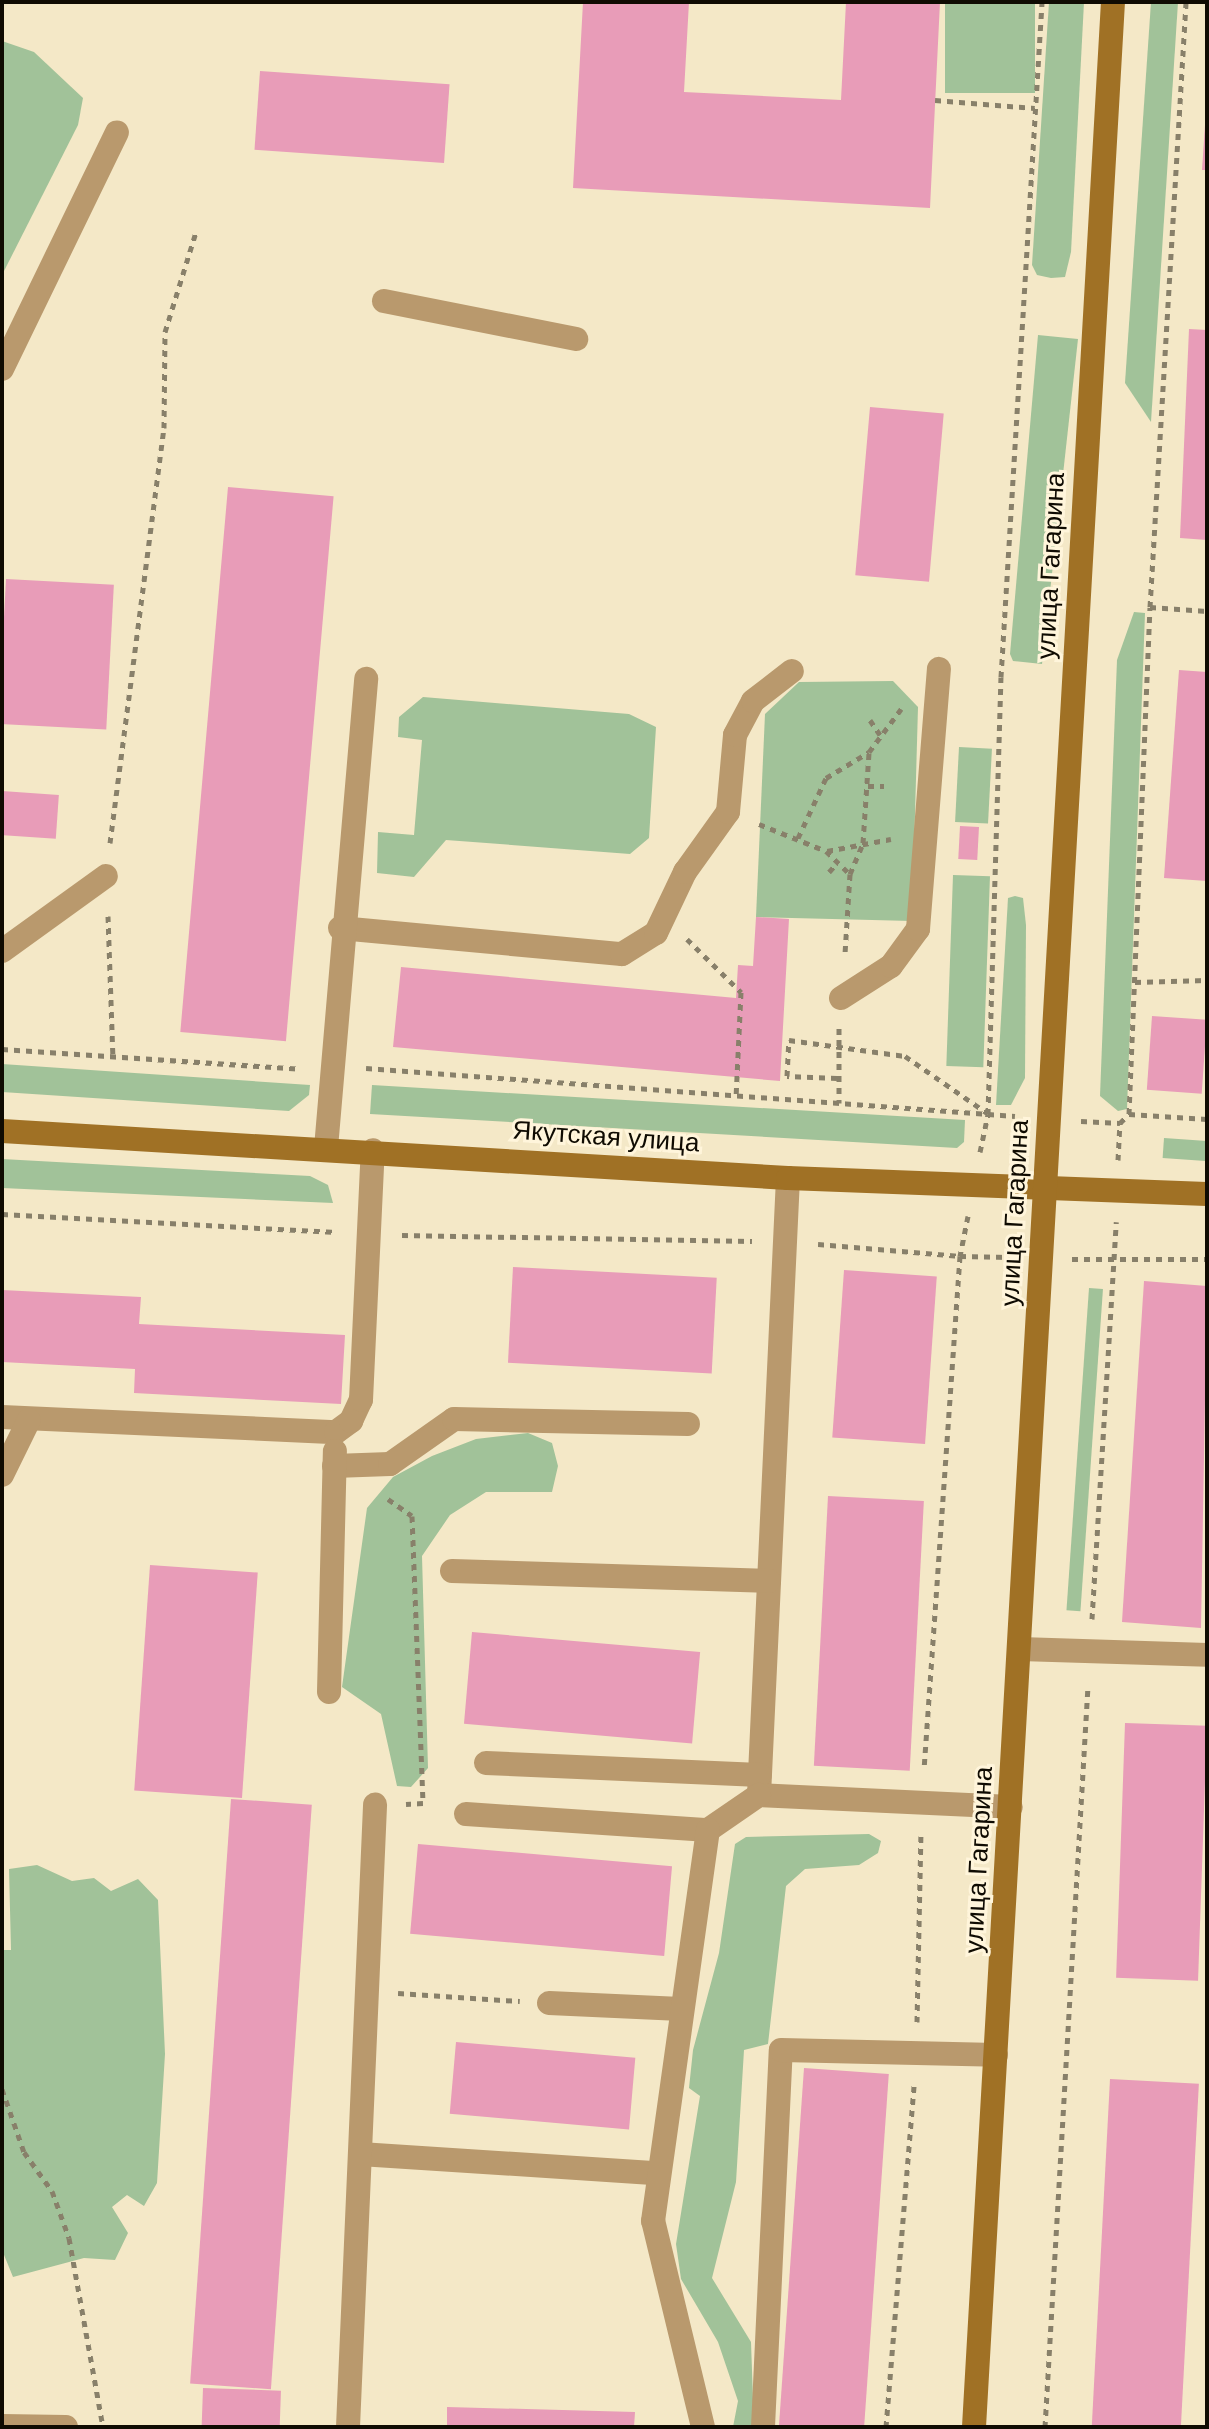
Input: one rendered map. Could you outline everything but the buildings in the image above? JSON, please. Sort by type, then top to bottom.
[{"type":"main road","name":"улица Гагарина","points":[[974,2427],[1113,2]]},
{"type":"main road","name":"Якутская улица","points":[[2,1131],[373,1150],[788,1178],[1207,1194]]},
{"type":"lane","points":[[2,369],[117,132]]},
{"type":"lane","points":[[384,301],[576,339]]},
{"type":"lane","points":[[841,998],[891,966],[918,929],[939,669]]},
{"type":"lane","points":[[340,928],[622,954],[656,933],[728,812],[735,735],[753,701],[792,671]]},
{"type":"lane","points":[[326,1148],[328,1070],[340,928],[366,679]]},
{"type":"lane","points":[[2,951],[106,876]]},
{"type":"lane","points":[[329,1692],[336,1432],[361,1400],[373,1150]]},
{"type":"lane","points":[[703,2427],[653,2221],[656,2173],[708,1830],[759,1785],[788,1178]]},
{"type":"lane","points":[[2,1417],[336,1432]]},
{"type":"lane","points":[[334,1476],[390,1464],[454,1419],[688,1424]]},
{"type":"lane","points":[[2,1475],[29,1420]]},
{"type":"lane","points":[[452,1571],[769,1581]]},
{"type":"lane","points":[[1020,1649],[1207,1655]]},
{"type":"lane","points":[[486,1763],[1011,1807]]},
{"type":"lane","points":[[348,2427],[375,1805]]},
{"type":"lane","points":[[466,1814],[708,1830]]},
{"type":"lane","points":[[549,2003],[681,2009]]},
{"type":"lane","points":[[763,2427],[781,2050],[996,2055]]},
{"type":"lane","points":[[360,2154],[656,2173]]},
{"type":"lane","points":[[2,2426],[66,2427]]},
{"type":"path","points":[[988,1114],[1001,677],[1042,2]]},
{"type":"path","points":[[935,100],[1035,108]]},
{"type":"path","points":[[113,1057],[106,876],[164,428],[165,332],[196,232]]},
{"type":"path","points":[[1150,607],[1207,611]]},
{"type":"path","points":[[798,838],[826,778],[869,752],[880,735],[939,669]]},
{"type":"path","points":[[870,720],[880,735]]},
{"type":"path","points":[[839,1103],[838,1043],[850,874],[863,843],[869,752]]},
{"type":"path","points":[[868,786],[884,786]]},
{"type":"path","points":[[767,826],[826,851],[850,874]]},
{"type":"path","points":[[826,851],[924,835]]},
{"type":"path","points":[[829,872],[837,863]]},
{"type":"path","points":[[663,919],[741,992],[736,1098]]},
{"type":"path","points":[[1135,982],[1207,980]]},
{"type":"path","points":[[837,1078],[787,1076],[789,1040],[838,1043],[905,1056],[988,1114]]},
{"type":"path","points":[[2,1049],[328,1070],[381,1067],[736,1098],[988,1114]]},
{"type":"path","points":[[1129,1114],[1207,1119]]},
{"type":"path","points":[[1115,1260],[1207,1259]]},
{"type":"path","points":[[334,1476],[377,1492],[412,1516],[423,1803],[375,1805]]},
{"type":"path","points":[[367,1991],[549,2003]]},
{"type":"path","points":[[886,2427],[917,2053]]},
{"type":"path","points":[[2,2089],[24,2152],[52,2191],[69,2238],[103,2427]]},
{"type":"green space","points":[[945,2],[1035,2],[1035,93],[945,93]]},
{"type":"green space","points":[[1049,2],[1084,2],[1071,252],[1065,277],[1051,278],[1037,275],[1032,265]]},
{"type":"green space","points":[[1151,2],[1178,2],[1151,422],[1125,383]]},
{"type":"green space","points":[[2,41],[34,52],[83,98],[78,125],[2,275]]},
{"type":"green space","points":[[1038,335],[1078,339],[1042,664],[1013,661],[1010,654]]},
{"type":"green space","points":[[1134,612],[1145,613],[1127,1109],[1118,1111],[1100,1096],[1117,660]]},
{"type":"green space","points":[[893,681],[918,707],[912,921],[756,917],[765,714],[799,682]]},
{"type":"green space","points":[[423,697],[629,714],[656,727],[649,838],[630,854],[446,840],[414,877],[377,873],[378,832],[414,835],[422,740],[398,737],[399,717]]},
{"type":"green space","points":[[959,747],[992,749],[988,824],[955,822]]},
{"type":"green space","points":[[953,875],[990,876],[983,1067],[946,1066]]},
{"type":"green space","points":[[1008,898],[1023,898],[1026,925],[1025,1078],[1011,1105],[996,1105]]},
{"type":"green space","points":[[2,1064],[310,1085],[309,1095],[289,1111],[2,1092]]},
{"type":"green space","points":[[372,1085],[965,1120],[964,1142],[957,1148],[370,1114]]},
{"type":"green space","points":[[1164,1138],[1207,1141],[1206,1161],[1163,1158]]},
{"type":"green space","points":[[2,1159],[310,1176],[328,1185],[333,1203],[2,1188]]},
{"type":"green space","points":[[1089,1288],[1103,1289],[1080,1611],[1066,1610]]},
{"type":"green space","points":[[528,1433],[552,1443],[558,1466],[552,1492],[486,1492],[450,1515],[422,1556],[428,1768],[411,1787],[397,1786],[381,1714],[342,1687],[367,1508],[393,1477],[432,1456],[476,1439]]},
{"type":"green space","points":[[869,1834],[881,1841],[878,1853],[859,1865],[805,1869],[786,1886],[768,2044],[744,2050],[736,2182],[712,2278],[751,2342],[754,2427],[733,2427],[738,2401],[718,2342],[681,2279],[676,2244],[700,2096],[689,2088],[693,2050],[719,1953],[735,1844],[746,1837]]},
{"type":"green space","points":[[37,1865],[72,1881],[94,1878],[111,1891],[138,1879],[158,1900],[165,2054],[157,2183],[144,2206],[127,2195],[112,2207],[128,2233],[115,2260],[84,2258],[13,2277],[2,2250],[2,1950],[11,1950],[9,1869]]}]
